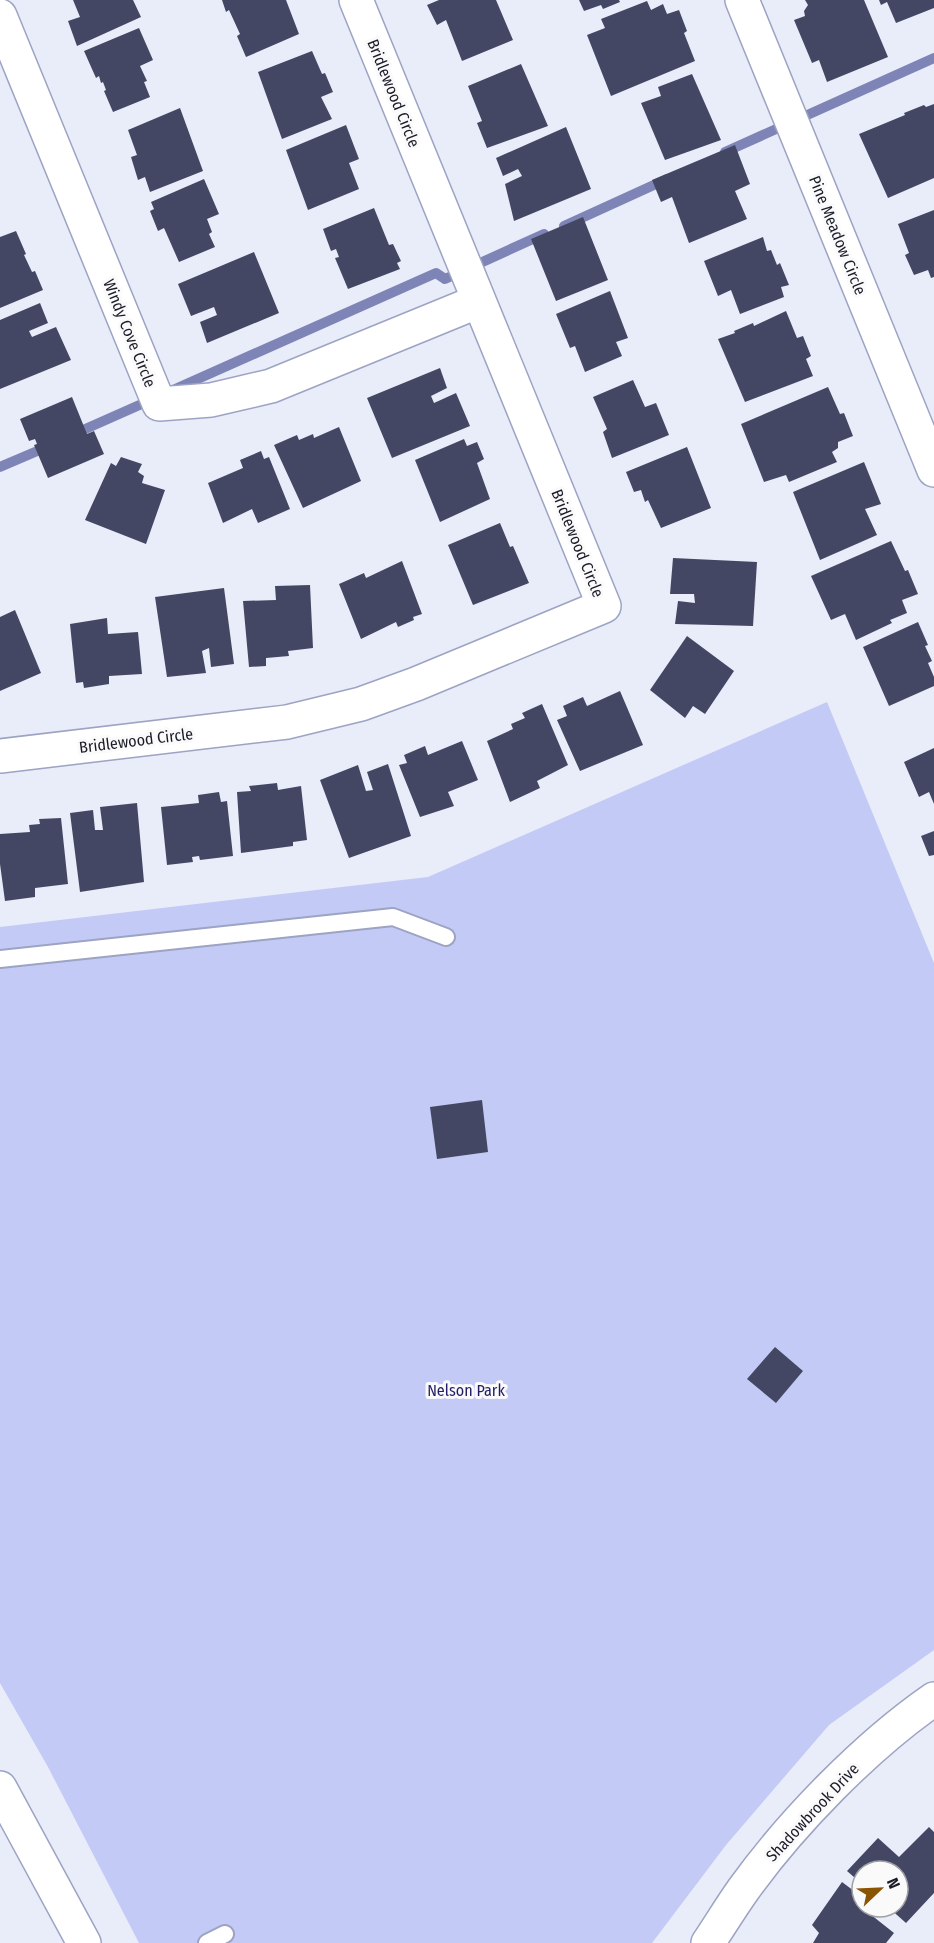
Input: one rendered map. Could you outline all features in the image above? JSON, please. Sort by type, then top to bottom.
[{"type":"street","name":"Bridlewood Circle","points":[[0,756],[286,722],[361,704],[416,684],[604,606],[356,0]]},
{"type":"street","name":"Pine Meadow Circle","points":[[742,0],[934,470]]},
{"type":"street","name":"Windy Cove Circle","points":[[0,16],[159,404],[211,400],[271,386],[479,301]]},
{"type":"street","name":"Shadowbrook Drive","points":[[708,1943],[744,1888],[796,1825],[856,1763],[934,1699]]},
{"type":"street","points":[[0,1788],[9,1824],[84,1943]]},
{"type":"lane","points":[[0,959],[393,917],[446,937]]},
{"type":"lane","points":[[207,1943],[225,1934]]},
{"type":"green space","name":"Nelson Park","points":[[827,702],[934,963],[934,1650],[829,1725],[726,1845],[652,1943],[139,1943],[48,1767],[0,1683],[0,927],[428,877]]},
{"type":"building","points":[[73,0],[133,0],[141,17],[77,46],[68,21],[80,17]]},
{"type":"building","points":[[222,0],[286,0],[299,34],[246,57],[237,36],[240,34],[229,10],[226,12]]},
{"type":"building","points":[[439,0],[496,0],[513,40],[462,61],[446,20],[437,25],[427,5]]},
{"type":"building","points":[[579,0],[619,0],[620,2],[603,9],[601,5],[584,11]]},
{"type":"building","points":[[805,0],[864,0],[888,57],[827,82],[819,60],[812,63],[794,20],[805,16],[804,11],[808,5]]},
{"type":"building","points":[[879,0],[934,0],[934,8],[896,23],[887,2],[881,5]]},
{"type":"building","points":[[647,1],[651,10],[663,4],[667,14],[679,10],[687,31],[684,33],[695,61],[611,96],[587,35],[605,28],[601,19]]},
{"type":"building","points":[[139,28],[153,60],[140,66],[147,81],[144,82],[150,97],[113,112],[104,91],[106,90],[103,82],[101,83],[99,76],[96,78],[84,51]]},
{"type":"building","points":[[312,51],[333,92],[321,97],[332,119],[282,139],[258,72]]},
{"type":"building","points":[[521,64],[548,126],[487,148],[477,123],[482,121],[468,86]]},
{"type":"building","points":[[692,74],[721,140],[665,160],[641,103],[661,96],[658,87]]},
{"type":"building","points":[[934,104],[934,178],[888,198],[859,134],[924,105],[926,107]]},
{"type":"building","points":[[180,108],[203,171],[150,192],[145,177],[138,180],[131,157],[137,155],[128,130]]},
{"type":"building","points":[[346,125],[359,159],[349,163],[359,189],[308,210],[286,150]]},
{"type":"building","points":[[566,127],[591,189],[514,221],[505,184],[522,176],[518,169],[503,176],[496,158]]},
{"type":"building","points":[[735,145],[750,184],[735,191],[747,219],[689,243],[672,197],[661,202],[652,180]]},
{"type":"building","points":[[204,179],[219,214],[207,219],[212,232],[209,234],[215,247],[179,262],[164,228],[158,231],[150,211],[154,209],[151,202]]},
{"type":"building","points":[[374,208],[389,245],[393,244],[401,261],[397,263],[400,269],[348,289],[335,258],[339,257],[336,249],[331,251],[323,229]]},
{"type":"building","points":[[934,210],[934,277],[931,278],[928,270],[914,275],[905,255],[909,253],[898,224]]},
{"type":"building","points":[[583,217],[608,280],[556,301],[531,239]]},
{"type":"building","points":[[16,231],[26,254],[24,255],[32,272],[35,271],[43,290],[0,308],[0,237]]},
{"type":"building","points":[[763,237],[767,251],[771,250],[777,265],[780,263],[789,285],[781,287],[784,297],[740,314],[731,290],[718,296],[704,261]]},
{"type":"building","points":[[254,252],[279,313],[207,343],[200,322],[217,315],[214,307],[191,316],[178,284]]},
{"type":"building","points":[[610,291],[628,338],[616,342],[622,356],[585,372],[575,346],[570,348],[556,314]]},
{"type":"building","points":[[40,303],[48,323],[29,331],[32,337],[56,327],[71,360],[0,389],[0,320]]},
{"type":"building","points":[[786,311],[797,338],[803,336],[811,356],[806,359],[813,376],[745,402],[718,339]]},
{"type":"building","points":[[440,368],[447,388],[431,396],[434,403],[456,393],[470,426],[392,458],[367,398]]},
{"type":"building","points":[[633,380],[645,407],[656,403],[669,435],[612,458],[603,432],[607,429],[593,397]]},
{"type":"building","points":[[828,387],[840,414],[844,413],[853,436],[838,442],[838,448],[832,452],[837,462],[789,482],[786,475],[764,482],[741,424]]},
{"type":"building","points":[[72,397],[87,434],[94,431],[104,454],[48,478],[34,445],[37,444],[35,439],[29,441],[20,419]]},
{"type":"building","points":[[339,427],[361,481],[303,508],[274,445],[297,435],[299,440],[313,434],[314,438]]},
{"type":"building","points":[[464,439],[467,446],[477,442],[484,459],[477,463],[490,499],[440,522],[415,460]]},
{"type":"building","points":[[687,447],[711,508],[661,528],[648,500],[645,502],[641,490],[634,492],[626,472]]},
{"type":"building","points":[[261,451],[264,459],[269,457],[290,509],[258,523],[252,509],[223,523],[208,483],[243,468],[240,460]]},
{"type":"building","points":[[121,457],[142,464],[138,472],[144,476],[142,483],[165,490],[146,544],[85,520],[111,463],[116,466]]},
{"type":"building","points":[[864,462],[881,504],[865,509],[877,535],[820,560],[793,492]]},
{"type":"building","points":[[500,523],[529,583],[473,605],[448,545]]},
{"type":"building","points":[[891,541],[905,571],[908,570],[918,594],[902,600],[907,613],[890,620],[892,623],[856,640],[845,614],[831,620],[811,576]]},
{"type":"building","points":[[673,558],[757,562],[753,626],[675,624],[678,601],[695,603],[694,594],[670,594]]},
{"type":"building","points":[[402,561],[422,614],[398,627],[396,622],[361,639],[339,584],[364,573],[366,578]]},
{"type":"building","points":[[310,585],[313,648],[288,651],[289,656],[266,658],[266,666],[249,667],[243,601],[276,600],[275,586]]},
{"type":"building","points":[[224,588],[234,664],[211,667],[209,648],[202,651],[206,673],[167,677],[155,597]]},
{"type":"building","points":[[15,610],[41,673],[0,691],[0,617]]},
{"type":"building","points":[[107,618],[108,634],[138,632],[142,674],[109,676],[109,684],[84,688],[83,682],[76,683],[70,624]]},
{"type":"building","points":[[918,622],[932,661],[928,663],[934,677],[934,686],[889,706],[863,647]]},
{"type":"building","points":[[687,636],[734,671],[705,714],[693,706],[685,718],[650,690]]},
{"type":"building","points":[[620,691],[643,745],[580,771],[557,720],[567,716],[563,706],[583,697],[587,706]]},
{"type":"building","points":[[542,704],[568,765],[537,781],[540,788],[510,802],[487,741],[513,729],[511,724],[525,718],[522,713]]},
{"type":"building","points":[[462,741],[478,780],[448,792],[454,806],[420,817],[399,765],[407,763],[404,755],[425,746],[428,755]]},
{"type":"building","points":[[934,748],[934,804],[929,792],[919,797],[904,762]]},
{"type":"building","points":[[388,764],[411,836],[349,858],[320,780],[358,765],[366,791],[373,790],[367,772]]},
{"type":"building","points":[[277,783],[278,790],[301,786],[307,840],[293,842],[293,846],[241,853],[237,792],[251,791],[249,786]]},
{"type":"building","points":[[219,792],[221,802],[227,801],[233,856],[200,860],[199,856],[192,857],[193,862],[167,865],[161,807],[199,803],[198,795]]},
{"type":"building","points":[[137,803],[144,882],[80,892],[70,813],[93,810],[95,830],[103,830],[100,807]]},
{"type":"building","points":[[61,818],[68,884],[35,888],[35,897],[5,901],[0,864],[0,834],[30,832],[29,825],[40,824],[39,819]]},
{"type":"building","points":[[934,831],[934,855],[929,856],[921,836]]},
{"type":"building","points":[[482,1100],[488,1152],[437,1159],[430,1107]]},
{"type":"building","points":[[775,1347],[803,1371],[776,1403],[747,1379]]},
{"type":"building","points":[[929,1827],[934,1832],[934,1893],[910,1919],[910,1859],[858,1859],[878,1838],[899,1857]]},
{"type":"building","points":[[842,1882],[850,1888],[850,1919],[876,1919],[894,1933],[886,1943],[813,1943],[819,1933],[812,1925]]},
{"type":"waterway","points":[[725,152],[934,58]]},
{"type":"waterway","points":[[564,226],[667,179]]},
{"type":"waterway","points":[[173,390],[436,273],[445,279],[544,234]]},
{"type":"waterway","points":[[74,434],[153,399]]},
{"type":"waterway","points":[[0,467],[49,446]]}]
